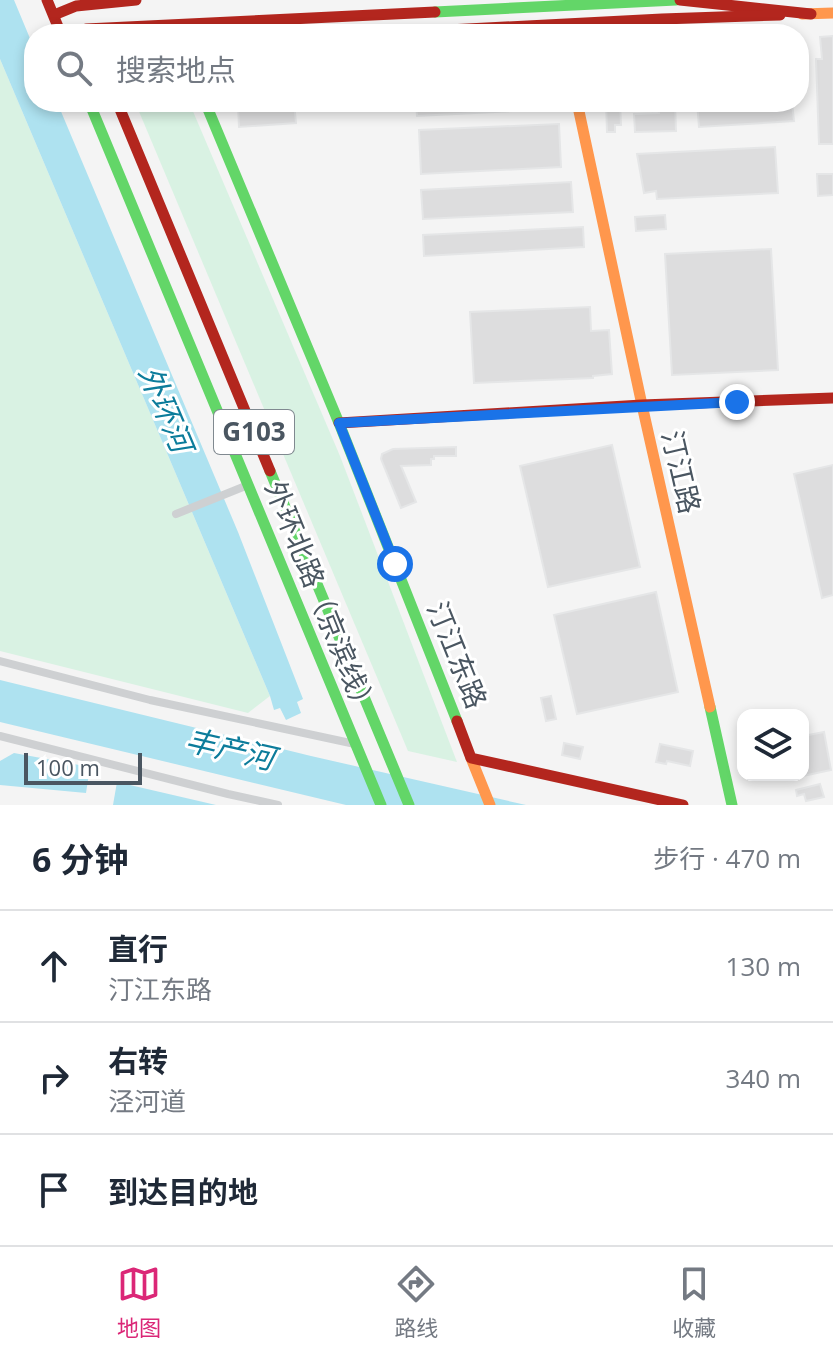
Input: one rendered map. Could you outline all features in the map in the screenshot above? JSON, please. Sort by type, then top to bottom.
[{"type":"main road","points":[[47,0],[57,24]]},
{"type":"main road","points":[[54,15],[74,3],[136,0]]},
{"type":"main road","points":[[236,24],[678,0],[811,14]]},
{"type":"main road","points":[[92,24],[99,12],[125,1]]},
{"type":"main road","points":[[74,3],[84,24]]},
{"type":"main road","points":[[616,24],[662,19],[833,13]]},
{"type":"main road","name":"外环北路（京滨线）","points":[[93,112],[381,805]]},
{"type":"main road","name":"外环北路（京滨线）","points":[[121,112],[409,805]]},
{"type":"main road","name":"汀江东路","points":[[209,112],[339,423],[490,805]]},
{"type":"main road","name":"汀江路","points":[[579,112],[732,805]]},
{"type":"main road","points":[[339,423],[642,405],[833,398]]},
{"type":"main road","points":[[471,758],[683,805]]},
{"type":"street","points":[[176,514],[248,485]]},
{"type":"street","points":[[0,661],[150,700],[355,744]]},
{"type":"street","points":[[0,736],[278,805]]},
{"type":"green space","points":[[0,59],[270,696],[248,713],[0,651]]},
{"type":"green space","points":[[139,112],[193,112],[340,456],[457,762],[408,751]]},
{"type":"water","name":"外环河","points":[[0,0],[14,0],[24,24],[24,112],[61,112],[238,532],[303,699],[297,702],[301,713],[286,720],[280,708],[274,710],[0,59]]},
{"type":"water","name":"丰产河","points":[[0,680],[526,805],[346,805],[0,722]]},
{"type":"water","points":[[14,753],[90,767],[86,793],[0,785],[0,761]]},
{"type":"water","points":[[117,782],[216,805],[113,805]]},
{"type":"building","points":[[833,36],[833,144],[819,144],[816,59],[822,59],[820,37]]},
{"type":"building","points":[[238,112],[295,112],[296,123],[239,127]]},
{"type":"building","points":[[417,112],[494,112],[417,116]]},
{"type":"building","points":[[606,112],[620,112],[621,125],[615,125],[615,132],[607,132]]},
{"type":"building","points":[[675,112],[676,131],[635,132],[634,114]]},
{"type":"building","points":[[698,112],[793,112],[794,121],[699,127]]},
{"type":"building","points":[[559,124],[561,167],[421,174],[419,130]]},
{"type":"building","points":[[775,147],[778,193],[657,199],[656,191],[644,193],[637,154]]},
{"type":"building","points":[[817,174],[833,174],[833,195],[818,196]]},
{"type":"building","points":[[571,182],[573,212],[423,219],[421,190]]},
{"type":"building","points":[[665,215],[666,229],[636,231],[635,217]]},
{"type":"building","points":[[583,227],[584,247],[424,256],[423,235]]},
{"type":"building","points":[[771,249],[778,370],[672,375],[665,254]]},
{"type":"building","points":[[590,307],[591,331],[609,330],[612,374],[593,378],[474,383],[470,312]]},
{"type":"building","points":[[612,445],[640,567],[548,587],[520,466]]},
{"type":"building","points":[[456,447],[456,456],[434,456],[431,465],[401,466],[416,502],[401,508],[381,459],[382,454],[393,449]]},
{"type":"building","points":[[833,465],[833,595],[822,598],[794,474]]},
{"type":"building","points":[[656,592],[678,692],[577,714],[554,615]]},
{"type":"building","points":[[551,696],[556,719],[546,721],[541,698]]},
{"type":"building","points":[[824,732],[831,770],[809,775],[809,735]]},
{"type":"building","points":[[564,743],[583,747],[580,759],[562,755]]},
{"type":"building","points":[[660,744],[693,751],[690,766],[656,762]]},
{"type":"building","points":[[820,784],[824,797],[806,801],[804,794],[797,796],[796,790]]},
{"type":"traffic: fast","points":[[435,12],[676,0]]},
{"type":"traffic: fast","points":[[93,112],[381,805]]},
{"type":"traffic: fast","points":[[209,112],[339,423],[457,721]]},
{"type":"traffic: fast","points":[[270,471],[409,805]]},
{"type":"traffic: fast","points":[[710,707],[732,805]]},
{"type":"traffic: slow","points":[[802,14],[833,13]]},
{"type":"traffic: slow","points":[[579,112],[710,707]]},
{"type":"traffic: slow","points":[[471,758],[490,805]]},
{"type":"traffic: jam","points":[[47,0],[57,24]]},
{"type":"traffic: jam","points":[[54,15],[76,6],[136,0]]},
{"type":"traffic: jam","points":[[680,0],[811,14]]},
{"type":"traffic: jam","points":[[189,24],[435,12]]},
{"type":"traffic: jam","points":[[565,24],[780,15]]},
{"type":"traffic: jam","points":[[121,112],[270,471]]},
{"type":"traffic: jam","points":[[339,423],[642,405],[833,398]]},
{"type":"traffic: jam","points":[[457,721],[471,758],[683,805]]},
{"type":"route","points":[[395,564],[339,423],[737,402]]}]
